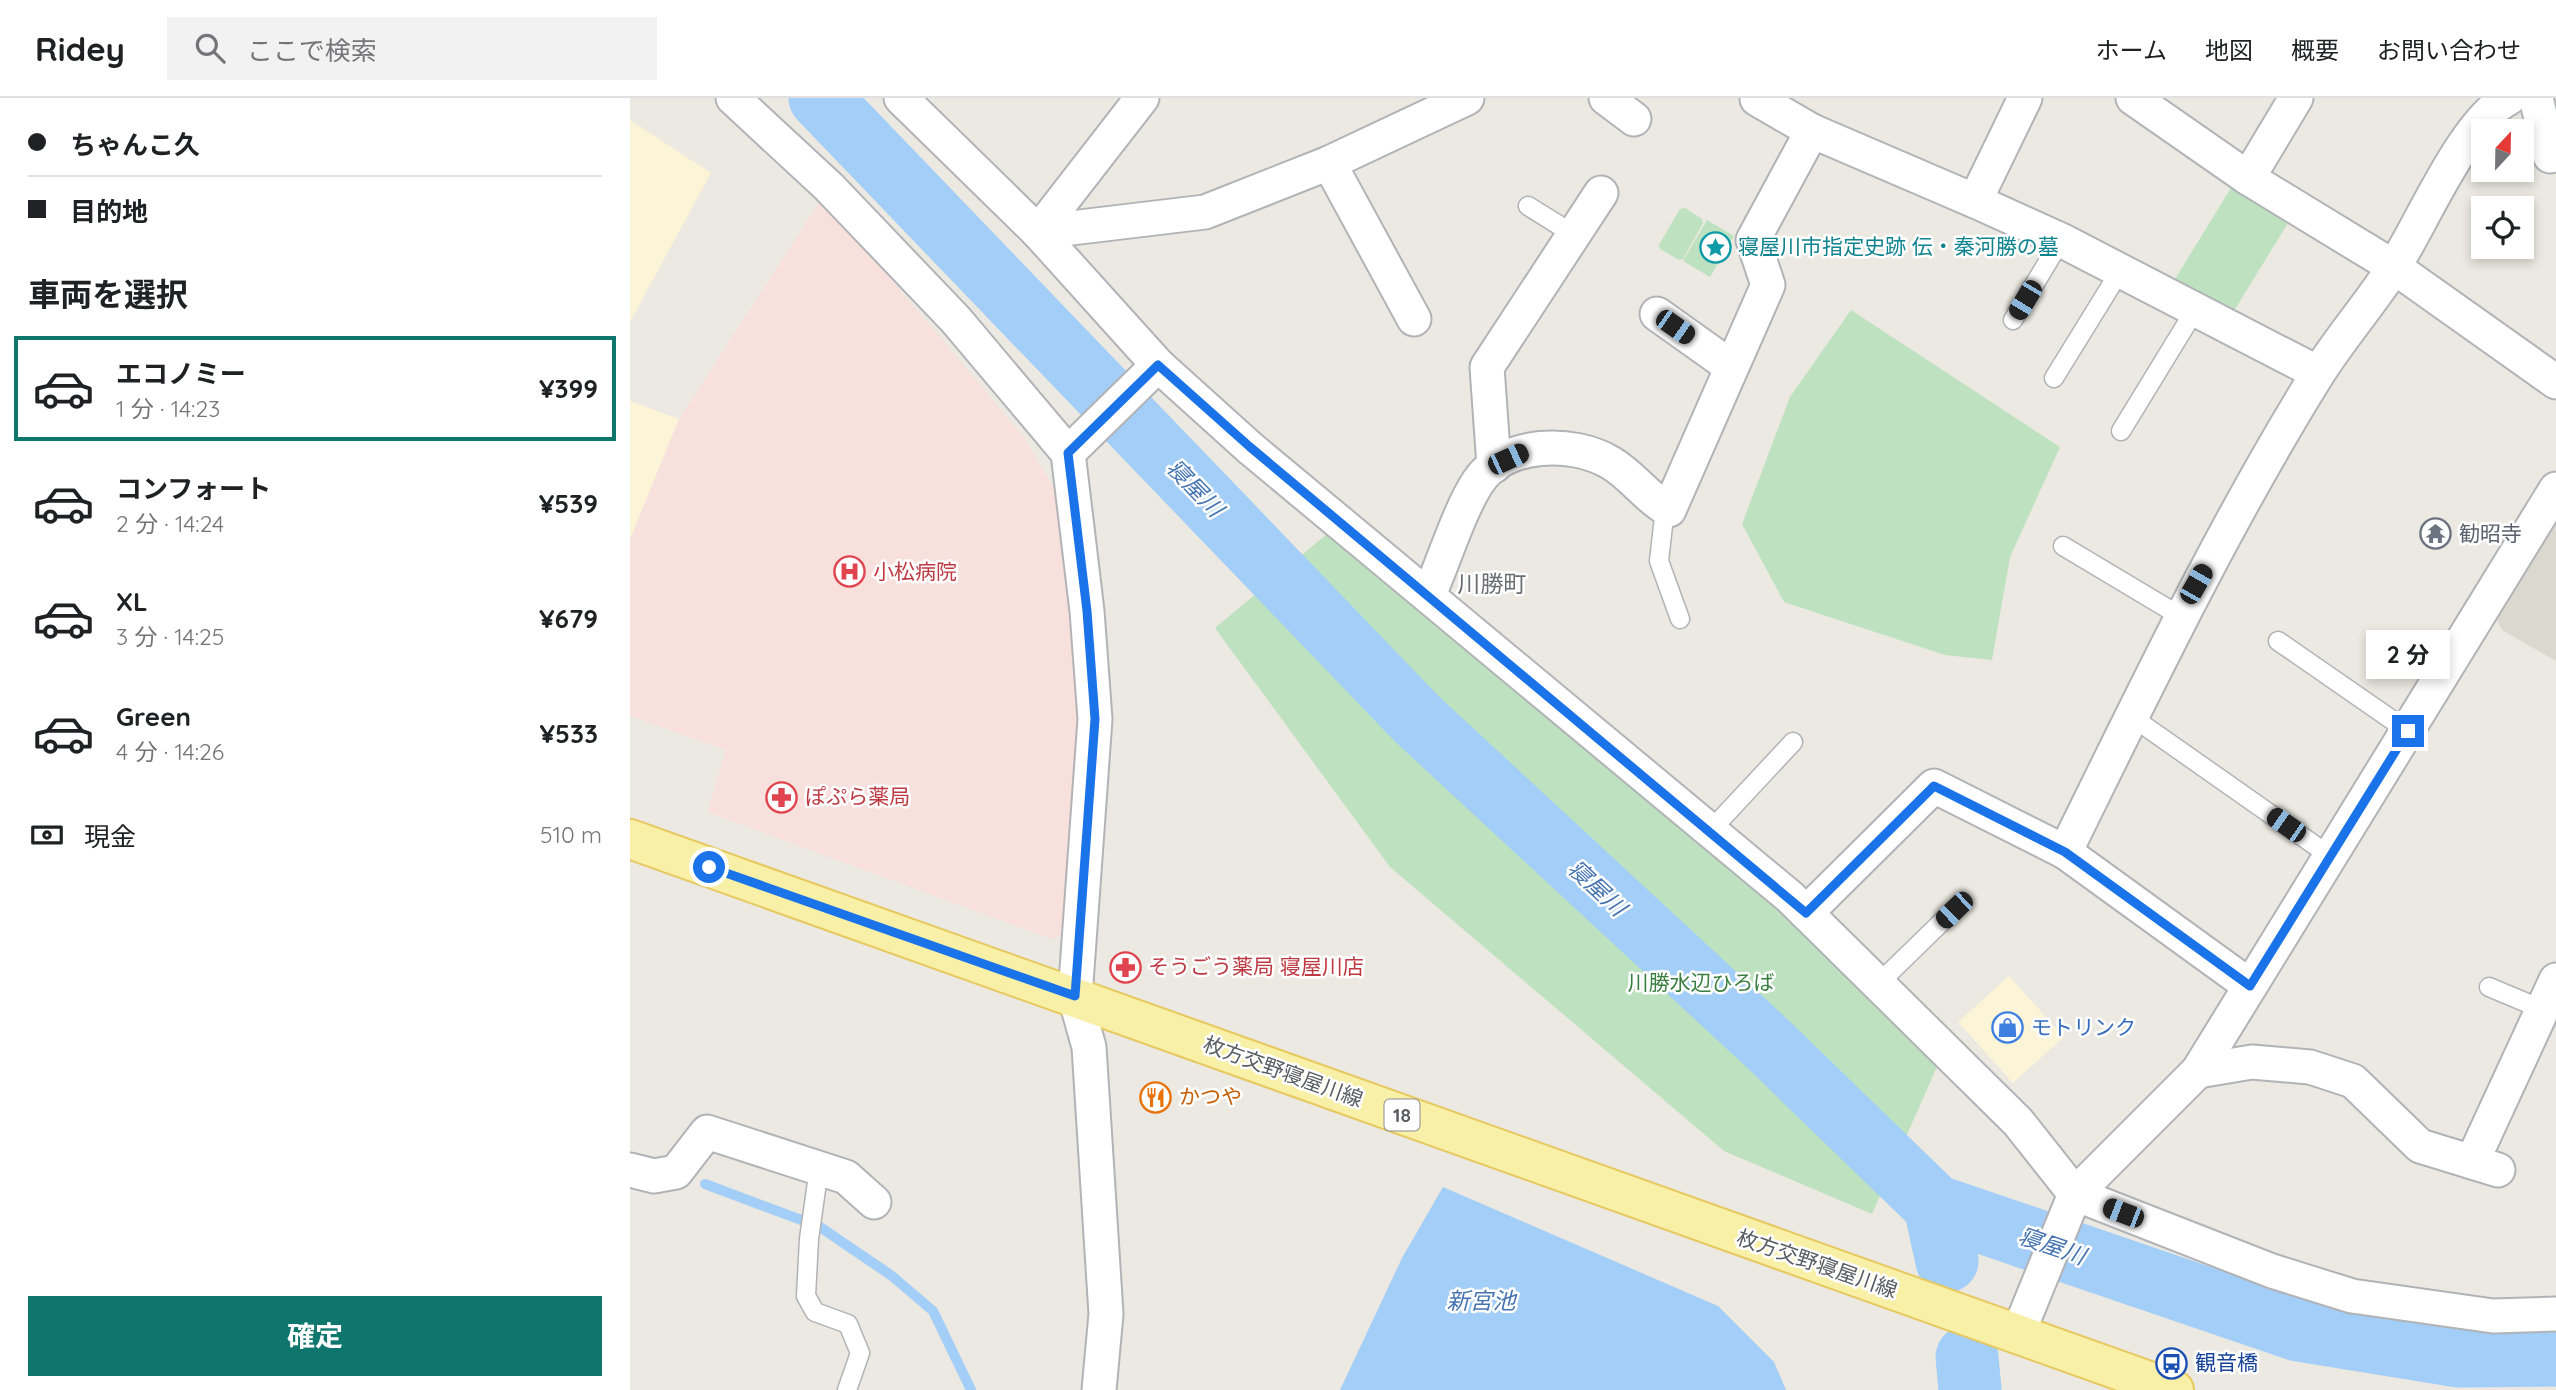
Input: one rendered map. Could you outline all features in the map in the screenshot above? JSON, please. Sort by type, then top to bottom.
[{"type":"main road","name":"枚方交野寝屋川線","points":[[630,839],[2174,1390]]},
{"type":"street","points":[[733,98],[829,187],[956,320],[1068,453],[1087,611],[1095,719],[1075,996],[1089,1047],[1106,1314],[1100,1390]]},
{"type":"street","points":[[901,98],[1038,232],[1158,365],[1250,447],[1806,913],[2018,1122],[2075,1194],[2272,1271],[2352,1296],[2493,1316],[2556,1314]]},
{"type":"street","points":[[1038,232],[1205,212],[1329,163],[1467,98]]},
{"type":"street","points":[[1606,98],[1634,118]]},
{"type":"street","points":[[1975,201],[2025,98]]},
{"type":"street","points":[[2133,98],[2248,178],[2394,267],[2556,382]]},
{"type":"street","points":[[2248,178],[2296,98]]},
{"type":"street","points":[[2065,852],[2180,616],[2318,373],[2394,267],[2465,144],[2500,103],[2509,98]]},
{"type":"street","points":[[2536,98],[2550,156],[2556,154]]},
{"type":"street","points":[[1757,99],[1812,131],[2061,240],[2318,373]]},
{"type":"street","points":[[1038,232],[1138,100]]},
{"type":"street","points":[[1429,595],[1479,481],[1494,466],[1522,452],[1553,447],[1582,451],[1611,463],[1670,510],[1730,366],[1768,285],[1753,240],[1812,131]]},
{"type":"street","points":[[1329,163],[1414,319]]},
{"type":"street","points":[[1494,466],[1487,367],[1601,193]]},
{"type":"street","points":[[1657,314],[1730,366]]},
{"type":"street","points":[[1068,453],[1158,365]]},
{"type":"street","points":[[2017,1336],[2075,1194],[2198,1071],[2556,489]]},
{"type":"street","points":[[1806,913],[1934,786],[2065,852],[2250,986]]},
{"type":"street","points":[[2198,1071],[2252,1062],[2310,1067],[2332,1074],[2353,1081],[2420,1146],[2485,1166],[2550,995]]},
{"type":"street","points":[[631,1176],[677,1172],[707,1132],[846,1177],[874,1202]]},
{"type":"lane","points":[[1528,206],[1573,234]]},
{"type":"lane","points":[[2014,320],[2061,240]]},
{"type":"lane","points":[[2054,378],[2120,271]]},
{"type":"lane","points":[[2121,431],[2195,310]]},
{"type":"lane","points":[[1665,508],[1659,561],[1680,619]]},
{"type":"lane","points":[[2063,546],[2180,616]]},
{"type":"lane","points":[[2278,640],[2408,731]]},
{"type":"lane","points":[[2132,717],[2330,856]]},
{"type":"lane","points":[[1710,831],[1793,742]]},
{"type":"lane","points":[[1878,984],[1954,910]]},
{"type":"lane","points":[[2489,986],[2550,995]]},
{"type":"lane","points":[[819,1168],[809,1239],[806,1296],[815,1312],[848,1324],[860,1353],[847,1390]]},
{"type":"shaded area","points":[[630,120],[711,173],[630,322]]},
{"type":"shaded area","name":"小松病院","points":[[820,201],[890,278],[1023,436],[1060,498],[1084,713],[1067,929],[1054,940],[707,812],[726,750],[630,716],[630,540],[679,419]]},
{"type":"shaded area","points":[[630,401],[679,419],[630,540]]},
{"type":"shaded area","points":[[2556,507],[2556,661],[2502,630],[2494,614]]},
{"type":"shaded area","points":[[2009,976],[2064,1037],[2013,1083],[1958,1022]]},
{"type":"green space","points":[[2234,183],[2291,218],[2229,319],[2172,284]]},
{"type":"green space","points":[[1685,208],[1702,219],[1703,223],[1683,259],[1679,260],[1660,249],[1659,245],[1680,209]]},
{"type":"green space","points":[[1707,220],[1734,236],[1710,277],[1683,261]]},
{"type":"green space","points":[[1851,310],[2060,447],[2010,557],[1992,660],[1945,655],[1784,602],[1742,524],[1790,397]]},
{"type":"green space","name":"川勝水辺ひろば","points":[[1333,529],[1783,906],[1940,1060],[1872,1214],[1724,1151],[1390,867],[1215,628]]},
{"type":"water","name":"新宮池","points":[[1443,1187],[1718,1306],[1774,1362],[1786,1390],[1340,1390],[1402,1258]]},
{"type":"waterway","name":"寝屋川","points":[[820,98],[1417,719],[1770,1046],[1935,1206],[2298,1330],[2458,1356],[2556,1355]]},
{"type":"waterway","points":[[705,1184],[820,1227],[892,1276],[933,1311],[971,1390]]},
{"type":"waterway","points":[[1935,1206],[1947,1261]]},
{"type":"waterway","points":[[1967,1357],[1970,1390]]},
{"type":"place","name":"寝屋川市指定史跡 伝・秦河勝の墓","points":[[1715,247]]},
{"type":"place","name":"勧昭寺","points":[[2436,534]]},
{"type":"place","name":"小松病院","points":[[850,572]]},
{"type":"place","name":"ぽぷら薬局","points":[[782,797]]},
{"type":"place","name":"そうごう薬局 寝屋川店","points":[[1125,967]]},
{"type":"place","name":"モトリンク","points":[[2008,1028]]},
{"type":"place","name":"かつや","points":[[1156,1097]]},
{"type":"place","name":"観音橋","points":[[2172,1363]]},
{"type":"district","name":"川勝町","points":[[1492,584]]},
{"type":"route","points":[[709,867],[1075,996],[1095,719],[1087,611],[1068,453],[1158,365],[1250,447],[1806,913],[1934,786],[2065,852],[2250,986],[2408,731]]}]
